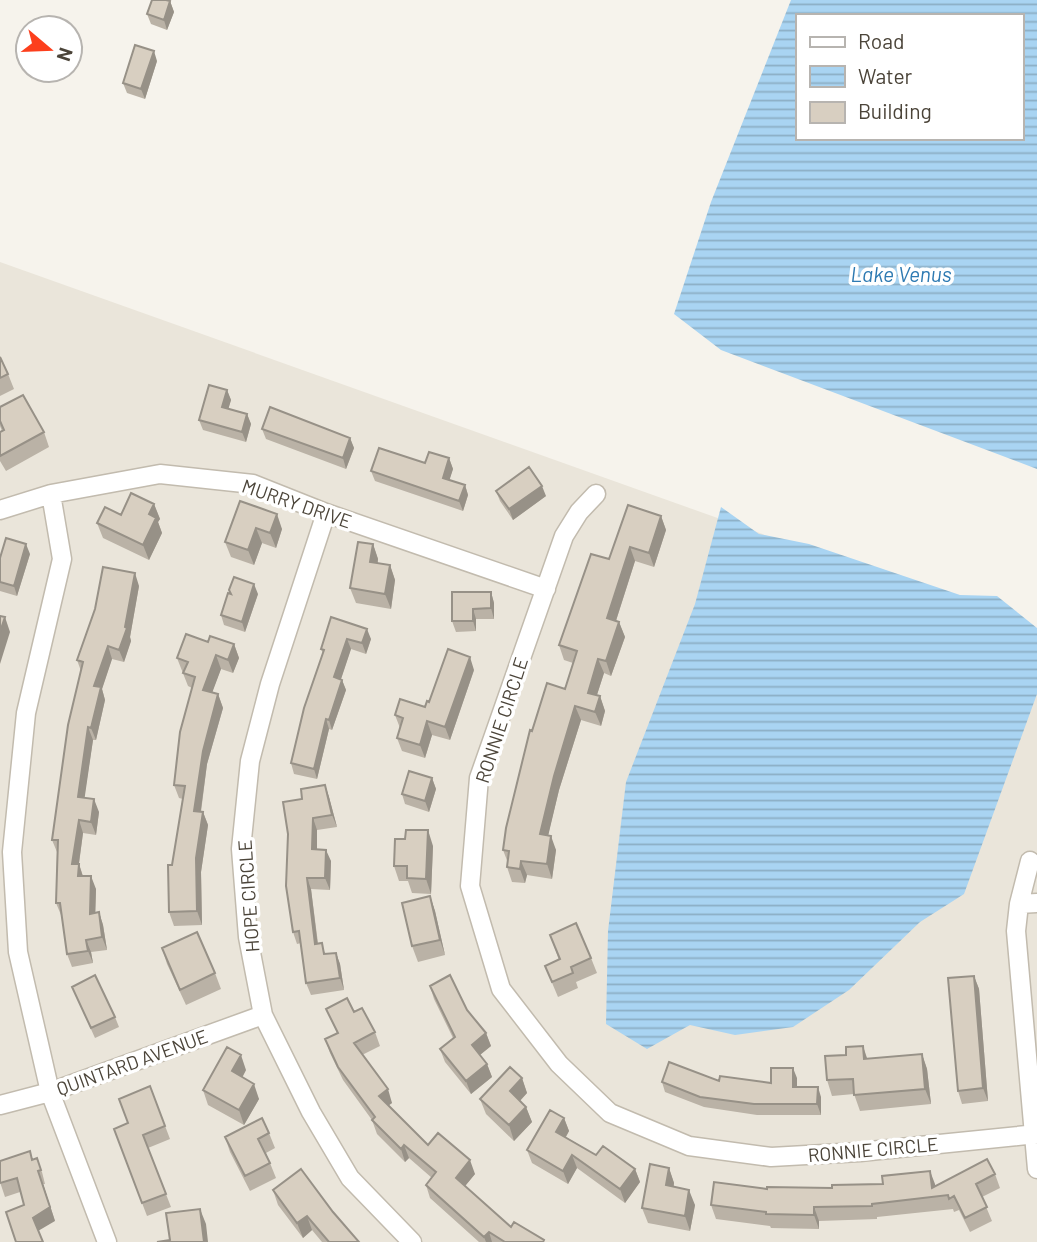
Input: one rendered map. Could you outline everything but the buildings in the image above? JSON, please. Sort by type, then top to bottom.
[{"type":"street","name":"MURRY DRIVE","points":[[0,510],[51,494],[160,474],[253,484],[326,513],[546,589]]},
{"type":"street","points":[[51,494],[62,559],[26,713],[6,851],[18,952],[50,1092],[107,1242]]},
{"type":"street","name":"RONNIE CIRCLE","points":[[596,494],[579,512],[564,536],[479,778],[470,886],[501,989],[559,1064],[610,1113],[688,1146],[771,1157],[860,1152],[1036,1134]]},
{"type":"street","name":"HOPE CIRCLE","points":[[326,513],[270,684],[250,761],[242,849],[248,937],[263,1015],[311,1112],[350,1178],[412,1242]]},
{"type":"street","points":[[1030,861],[1019,904],[1016,931],[1036,1134],[1037,1170]]},
{"type":"street","points":[[1019,904],[1037,903]]},
{"type":"street","name":"QUINTARD AVENUE","points":[[0,1105],[50,1092],[263,1015]]},
{"type":"shaded area","points":[[0,262],[1037,632],[1037,1242],[0,1242]]},
{"type":"water","name":"Lake Venus","points":[[791,0],[1037,0],[1037,469],[721,350],[674,314],[711,202]]},
{"type":"water","points":[[721,507],[759,534],[809,544],[960,595],[997,596],[1037,628],[1037,694],[964,894],[920,922],[849,990],[793,1027],[735,1035],[690,1025],[647,1049],[606,1024],[608,931],[626,782],[695,604]]}]
